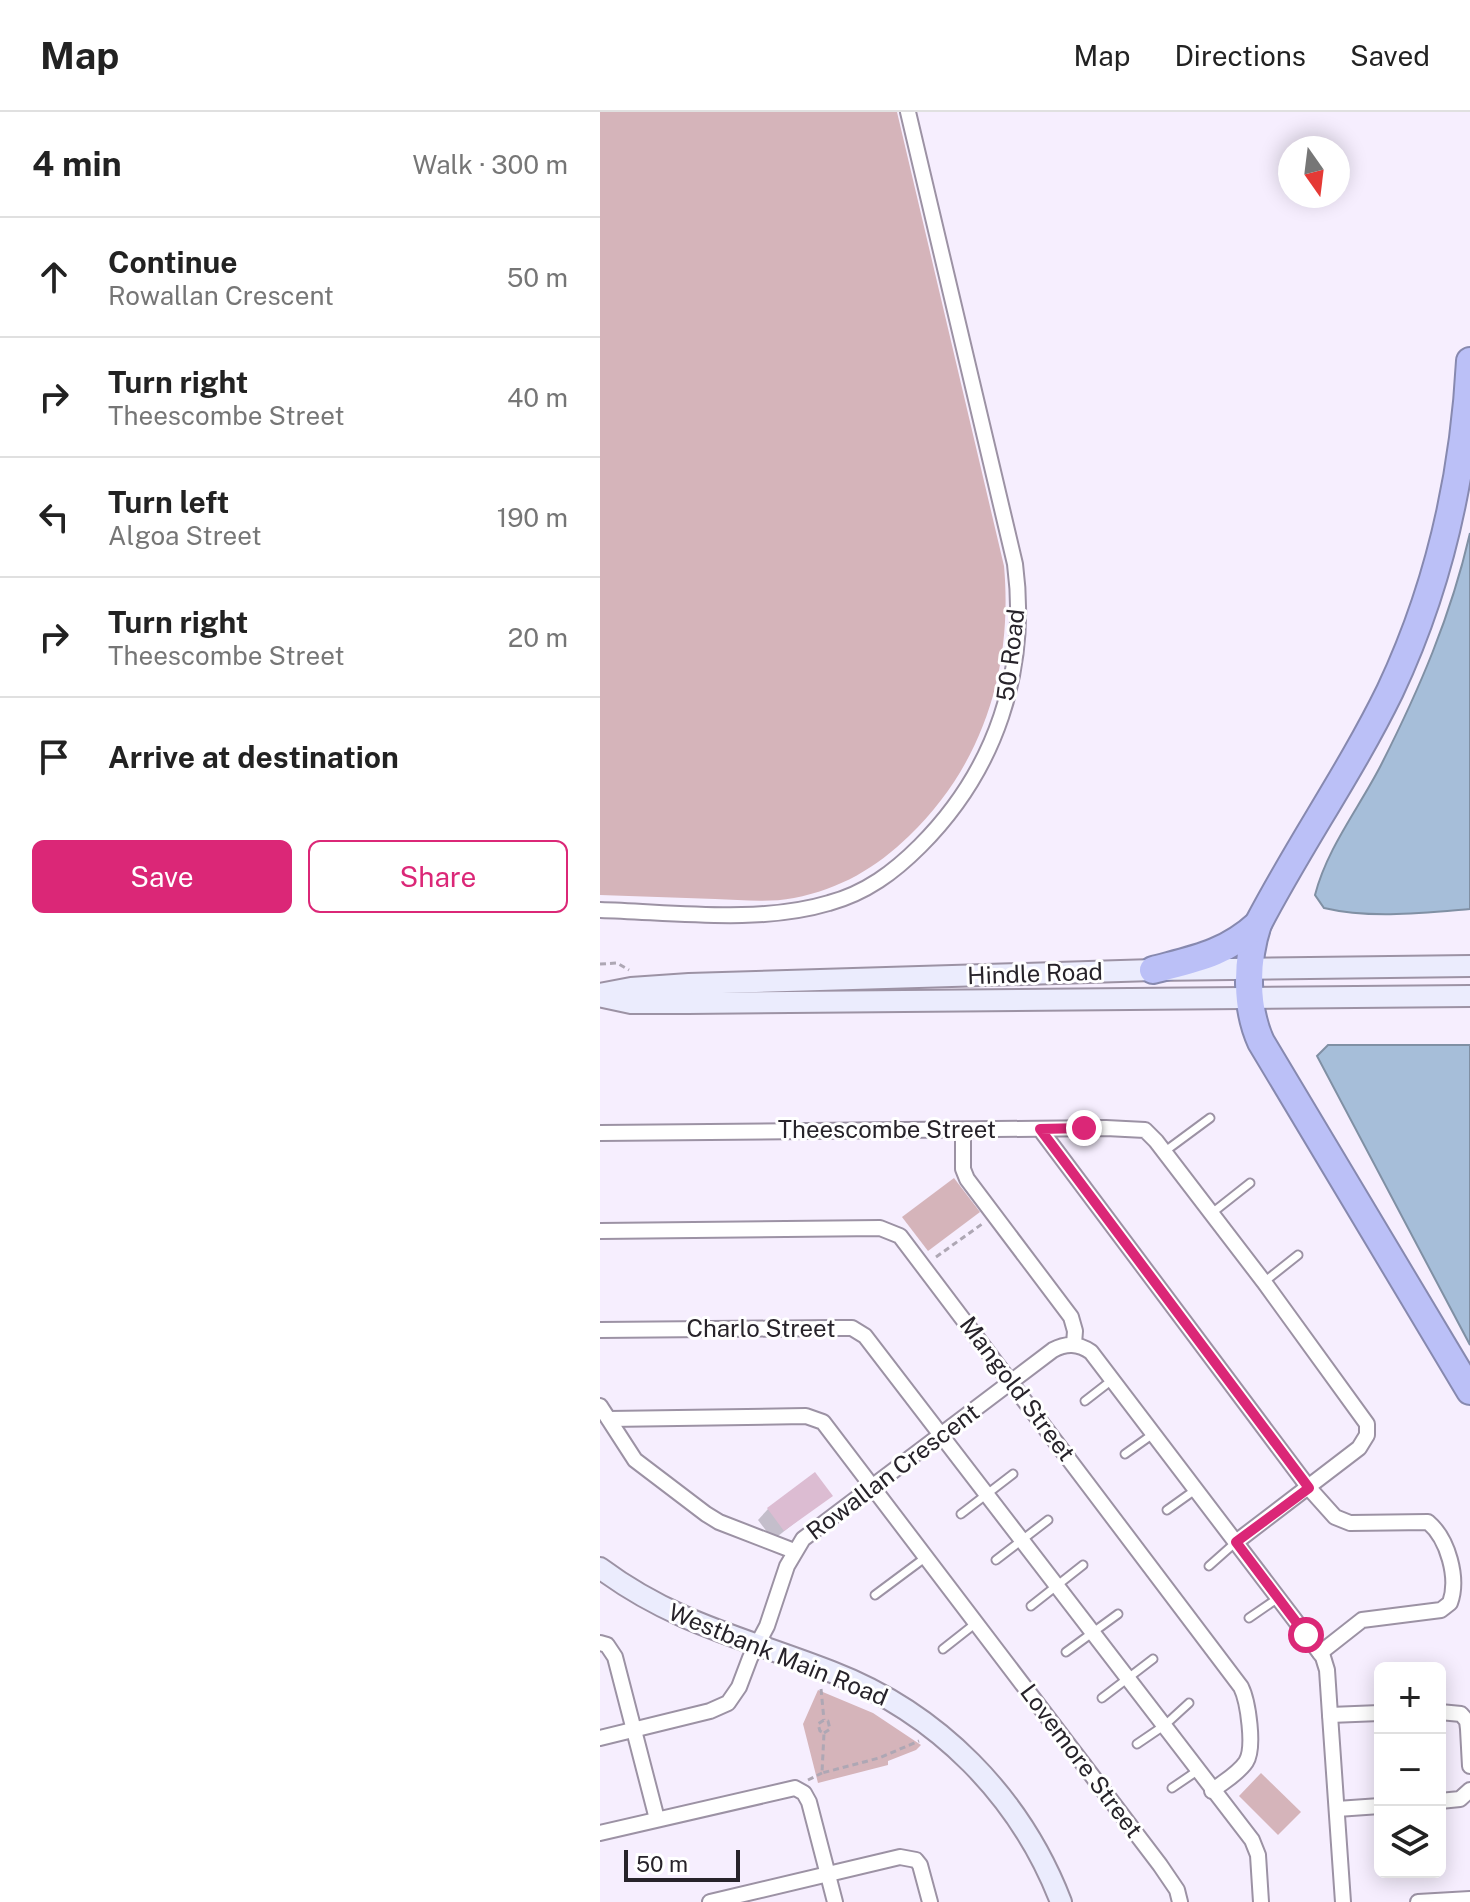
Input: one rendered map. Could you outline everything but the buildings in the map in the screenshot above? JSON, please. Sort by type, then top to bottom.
[{"type":"highway","points":[[1470,361],[1467,412],[1452,510],[1424,607],[1389,691],[1258,924],[1251,944],[1250,970],[1253,1023],[1261,1042],[1470,1391]]},
{"type":"highway","points":[[1153,970],[1213,954],[1241,939],[1258,924]]},
{"type":"main road","name":"Hindle Road","points":[[600,995],[631,988],[689,984],[1153,970],[1470,966]]},
{"type":"main road","name":"Hindle Road","points":[[600,995],[631,1003],[1470,996]]},
{"type":"main road","name":"Westbank Main Road","points":[[600,1568],[652,1603],[690,1622],[829,1670],[873,1690],[915,1715],[957,1748],[1015,1814],[1044,1861],[1061,1902]]},
{"type":"street","name":"50 Road","points":[[600,910],[769,913],[831,903],[869,888],[900,866],[954,810],[982,763],[1003,713],[1018,632],[1015,564],[908,112]]},
{"type":"street","name":"Theescombe Street","points":[[600,1133],[1134,1128],[1150,1134],[1264,1282],[1367,1424],[1367,1435],[1359,1448],[1236,1542]]},
{"type":"street","points":[[1040,1129],[1309,1488],[1335,1517],[1350,1523],[1428,1522],[1438,1532],[1452,1567],[1452,1598],[1441,1610],[1362,1620],[1320,1653]]},
{"type":"street","points":[[963,1130],[965,1176],[1071,1317],[1075,1331],[1074,1344],[1091,1352],[1320,1653],[1327,1670],[1343,1902]]},
{"type":"street","name":"Mangold Street","points":[[600,1231],[887,1229],[904,1241],[1241,1687],[1247,1708],[1249,1756],[1239,1770],[1212,1791]]},
{"type":"street","name":"Charlo Street","points":[[600,1330],[852,1328],[872,1343],[1254,1844],[1258,1855],[1261,1902]]},
{"type":"street","name":"Rowallan Crescent","points":[[600,1738],[710,1711],[728,1703],[739,1687],[767,1626],[794,1551],[803,1539],[1053,1350],[1074,1344]]},
{"type":"street","points":[[600,1406],[635,1460],[706,1514],[794,1551]]},
{"type":"street","name":"Lovemore Street","points":[[609,1419],[814,1418],[829,1429],[1167,1874],[1180,1902]]},
{"type":"street","points":[[600,1643],[607,1645],[615,1657],[657,1819]]},
{"type":"street","points":[[1330,1715],[1374,1713]]},
{"type":"street","points":[[1446,1713],[1461,1714],[1467,1721],[1470,1766]]},
{"type":"street","points":[[600,1833],[795,1788],[804,1793],[809,1802],[835,1902]]},
{"type":"street","points":[[1446,1800],[1460,1799],[1470,1790]]},
{"type":"street","points":[[1337,1809],[1374,1806]]},
{"type":"street","points":[[710,1902],[907,1857],[920,1865],[930,1902]]},
{"type":"street","points":[[1418,1902],[1470,1899]]},
{"type":"lane","points":[[1164,1152],[1210,1118]]},
{"type":"lane","points":[[1212,1213],[1250,1183]]},
{"type":"lane","points":[[1264,1282],[1298,1255]]},
{"type":"lane","points":[[1085,1401],[1112,1380]]},
{"type":"lane","points":[[1125,1454],[1153,1434]]},
{"type":"lane","points":[[961,1514],[1013,1474]]},
{"type":"lane","points":[[1167,1510],[1195,1490]]},
{"type":"lane","points":[[996,1560],[1048,1520]]},
{"type":"lane","points":[[1209,1566],[1236,1542]]},
{"type":"lane","points":[[875,1595],[926,1557]]},
{"type":"lane","points":[[1031,1606],[1083,1565]]},
{"type":"lane","points":[[1249,1618],[1278,1598]]},
{"type":"lane","points":[[1066,1652],[1118,1614]]},
{"type":"lane","points":[[943,1649],[976,1623]]},
{"type":"lane","points":[[1102,1698],[1153,1659]]},
{"type":"lane","points":[[1137,1744],[1165,1725],[1189,1703]]},
{"type":"lane","points":[[1172,1788],[1197,1771]]},
{"type":"path","points":[[928,1263],[990,1219]]},
{"type":"path","points":[[821,1689],[824,1720],[830,1725],[828,1732],[824,1733]]},
{"type":"path","points":[[824,1720],[817,1728],[824,1733]]},
{"type":"path","points":[[824,1733],[822,1773],[868,1761],[919,1741]]},
{"type":"shaded area","points":[[600,112],[897,112],[1004,566],[1004,641],[988,712],[974,746],[957,778],[935,808],[884,858],[842,883],[811,894],[764,901],[600,895]]},
{"type":"shaded area","points":[[954,1178],[980,1212],[928,1251],[902,1217]]},
{"type":"shaded area","points":[[818,1690],[873,1713],[921,1745],[888,1761],[888,1765],[818,1783],[803,1724]]},
{"type":"shaded area","points":[[1261,1773],[1301,1812],[1278,1835],[1239,1796]]},
{"type":"water","points":[[1470,533],[1470,909],[1378,914],[1324,908],[1315,895],[1320,878],[1335,845],[1381,765],[1421,681],[1444,623]]},
{"type":"water","points":[[1328,1045],[1470,1045],[1470,1345],[1317,1056]]},
{"type":"route","points":[[1084,1128],[1040,1129],[1309,1488],[1236,1542],[1306,1635]]}]
